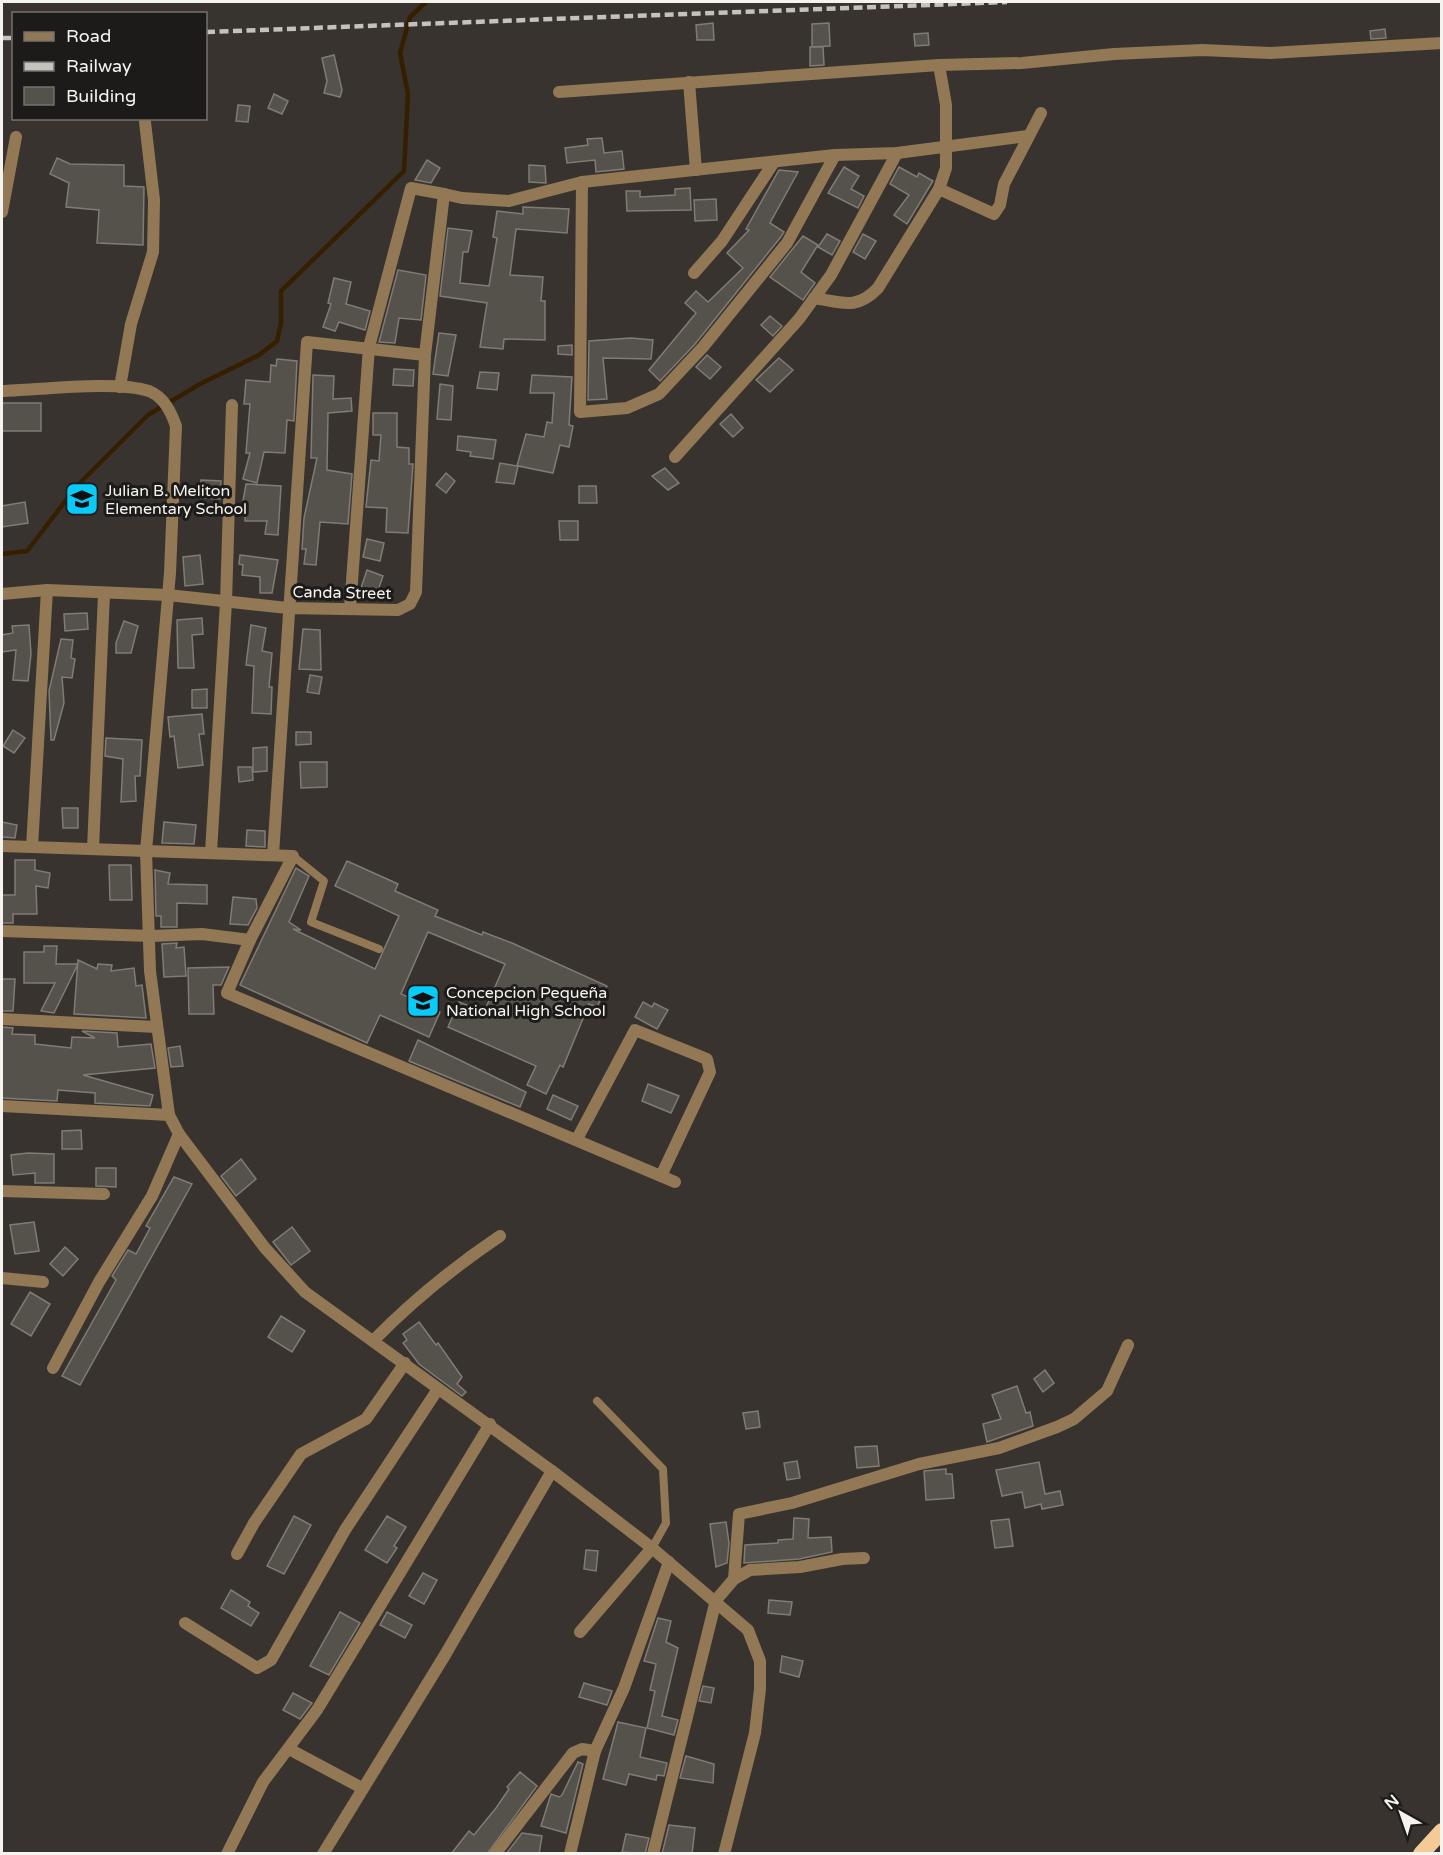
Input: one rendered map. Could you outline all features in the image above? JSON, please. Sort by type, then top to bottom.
[{"type":"highway","points":[[1421,1854],[1442,1831]]},
{"type":"street","points":[[560,92],[939,65],[1022,63],[1114,54],[1202,50],[1270,53],[1442,43]]},
{"type":"street","points":[[814,298],[853,304],[867,299],[878,288],[939,189],[946,168],[946,105],[939,65]]},
{"type":"street","points":[[689,82],[696,170]]},
{"type":"street","points":[[939,189],[994,214],[1000,204],[1004,184],[1041,112]]},
{"type":"street","points":[[120,387],[131,324],[153,252],[154,200],[145,122]]},
{"type":"street","points":[[350,609],[369,347],[411,188],[462,198],[509,201],[582,182],[835,154],[897,153],[1027,136]]},
{"type":"street","points":[[2,212],[15,137]]},
{"type":"street","points":[[675,457],[799,319],[831,275],[897,153]]},
{"type":"street","points":[[582,182],[580,412],[627,408],[659,394],[703,347],[787,243],[835,154]]},
{"type":"street","points":[[694,273],[722,241],[774,162]]},
{"type":"street","name":"Canda Street","points":[[2,594],[47,590],[168,595],[287,608],[398,610],[410,604],[416,592],[425,355],[444,194]]},
{"type":"street","points":[[273,855],[287,608],[307,342],[369,347],[425,355]]},
{"type":"street","points":[[2,392],[120,387],[149,392],[161,399],[171,411],[176,426],[168,595],[146,851],[151,936],[150,971],[169,1115],[179,1134],[265,1248],[305,1292],[552,1470],[716,1600],[748,1630],[760,1661],[755,1733],[724,1854]]},
{"type":"street","points":[[211,852],[226,602],[232,405]]},
{"type":"street","points":[[32,847],[47,590]]},
{"type":"street","points":[[93,849],[104,594]]},
{"type":"street","points":[[2,846],[293,856],[250,940],[227,993],[675,1182]]},
{"type":"street","points":[[2,931],[151,936],[202,934],[250,940]]},
{"type":"street","points":[[2,1019],[156,1027]]},
{"type":"street","points":[[577,1139],[635,1030],[707,1059],[710,1072],[661,1176]]},
{"type":"street","points":[[2,1106],[169,1115]]},
{"type":"street","points":[[53,1368],[99,1282],[152,1196],[179,1134]]},
{"type":"street","points":[[2,1191],[104,1194]]},
{"type":"street","points":[[373,1341],[399,1314],[455,1266],[500,1236]]},
{"type":"street","points":[[2,1278],[43,1282]]},
{"type":"street","points":[[734,1579],[740,1514],[792,1503],[919,1464],[999,1448],[1057,1427],[1074,1419],[1107,1391],[1128,1345]]},
{"type":"street","points":[[237,1554],[260,1513],[301,1454],[366,1419],[405,1363]]},
{"type":"street","points":[[185,1623],[257,1668],[271,1660],[345,1530],[438,1389]]},
{"type":"street","points":[[227,1854],[263,1782],[317,1710],[490,1424]]},
{"type":"street","points":[[323,1854],[445,1654],[552,1470]]},
{"type":"street","points":[[580,1632],[652,1548]]},
{"type":"street","points":[[653,1854],[716,1600],[734,1579],[750,1570],[800,1567],[842,1559],[864,1558]]},
{"type":"street","points":[[570,1854],[596,1751],[624,1688],[669,1562]]},
{"type":"street","points":[[289,1749],[362,1788]]},
{"type":"street","points":[[495,1854],[573,1753],[582,1749],[596,1751]]},
{"type":"lane","points":[[293,856],[324,881],[311,922],[379,949]]},
{"type":"lane","points":[[597,1401],[663,1469],[666,1524],[652,1548]]},
{"type":"building","points":[[713,23],[714,40],[697,40],[696,25]]},
{"type":"building","points":[[829,23],[830,46],[812,47],[812,24]]},
{"type":"building","points":[[1385,29],[1386,38],[1371,39],[1370,31]]},
{"type":"building","points":[[928,33],[929,45],[915,46],[914,34]]},
{"type":"building","points":[[810,47],[823,47],[824,65],[810,66]]},
{"type":"building","points":[[334,55],[342,90],[340,97],[324,93],[327,81],[322,58]]},
{"type":"building","points":[[274,94],[288,101],[282,114],[268,108]]},
{"type":"building","points":[[238,105],[250,106],[248,122],[236,121]]},
{"type":"building","points":[[602,138],[604,153],[622,151],[624,169],[596,172],[595,160],[567,163],[565,148],[588,145],[587,139]]},
{"type":"building","points":[[57,158],[70,164],[124,165],[124,186],[144,187],[143,245],[97,243],[99,210],[66,207],[69,183],[50,174]]},
{"type":"building","points":[[427,160],[440,168],[431,183],[415,180]]},
{"type":"building","points":[[529,165],[545,166],[546,183],[529,182]]},
{"type":"building","points":[[844,167],[859,176],[851,189],[864,196],[858,208],[828,193]]},
{"type":"building","points":[[899,167],[917,177],[919,173],[933,181],[907,224],[894,215],[909,195],[890,184]]},
{"type":"building","points":[[779,170],[798,172],[770,223],[784,232],[695,344],[660,381],[649,370],[696,313],[685,303],[696,291],[708,302],[743,268],[727,253],[749,230],[746,229]]},
{"type":"building","points":[[690,188],[691,210],[627,211],[626,191],[640,191],[640,197],[675,195],[675,189]]},
{"type":"building","points":[[716,199],[717,220],[695,221],[694,200]]},
{"type":"building","points":[[523,207],[569,209],[567,233],[516,229],[510,275],[543,277],[541,301],[545,301],[545,340],[504,339],[503,349],[480,347],[487,303],[440,296],[448,228],[472,231],[468,252],[463,252],[460,283],[489,286],[497,238],[493,237],[497,211],[523,214]]},
{"type":"building","points":[[827,234],[840,241],[832,255],[818,247]]},
{"type":"building","points":[[863,234],[876,241],[865,259],[853,252]]},
{"type":"building","points":[[803,236],[818,245],[801,272],[815,283],[803,300],[770,277]]},
{"type":"building","points":[[398,270],[426,275],[421,320],[399,318],[395,343],[379,342]]},
{"type":"building","points":[[334,278],[351,282],[346,304],[370,311],[365,330],[339,322],[335,331],[323,327],[331,304],[328,303]]},
{"type":"building","points":[[770,316],[782,326],[773,336],[761,325]]},
{"type":"building","points":[[439,333],[456,335],[448,376],[433,374]]},
{"type":"building","points":[[631,338],[653,340],[651,359],[603,358],[607,399],[588,400],[589,341]]},
{"type":"building","points":[[572,345],[572,355],[558,354],[558,346]]},
{"type":"building","points":[[707,355],[721,367],[710,379],[696,367]]},
{"type":"building","points":[[779,358],[793,370],[770,392],[756,380]]},
{"type":"building","points":[[277,359],[297,361],[294,421],[287,420],[285,453],[264,452],[257,483],[243,479],[250,453],[246,453],[250,404],[244,404],[246,380],[270,382],[271,365],[276,366]]},
{"type":"building","points":[[394,369],[414,370],[413,386],[393,385]]},
{"type":"building","points":[[480,372],[499,373],[497,390],[477,388]]},
{"type":"building","points":[[313,375],[334,376],[333,399],[351,398],[352,411],[328,413],[327,470],[352,474],[348,524],[320,522],[316,565],[304,564],[306,549],[302,549],[304,518],[317,458],[311,458]]},
{"type":"building","points":[[532,375],[572,377],[569,425],[573,426],[569,447],[560,445],[553,473],[518,466],[514,484],[496,482],[500,463],[517,466],[526,434],[544,437],[547,422],[552,423],[554,393],[530,393]]},
{"type":"building","points":[[440,384],[453,386],[451,420],[437,419]]},
{"type":"building","points":[[2,403],[41,403],[41,431],[2,431]]},
{"type":"building","points":[[373,413],[397,413],[397,447],[409,448],[409,464],[413,464],[408,533],[386,532],[387,508],[366,507],[371,460],[379,461],[381,435],[373,435]]},
{"type":"building","points":[[731,414],[743,428],[733,437],[720,424]]},
{"type":"building","points":[[458,436],[496,440],[493,459],[470,456],[471,452],[457,450]]},
{"type":"building","points":[[665,468],[679,483],[668,490],[652,476]]},
{"type":"building","points":[[446,473],[455,481],[446,493],[436,485]]},
{"type":"building","points":[[201,480],[221,481],[220,499],[200,498]]},
{"type":"building","points":[[246,484],[281,486],[278,535],[265,534],[267,521],[245,521],[245,501],[243,501]]},
{"type":"building","points":[[579,486],[596,486],[597,503],[579,503]]},
{"type":"building","points":[[25,502],[28,523],[2,527],[2,506]]},
{"type":"building","points":[[559,521],[578,521],[578,540],[560,540]]},
{"type":"building","points":[[367,539],[384,543],[380,561],[363,557]]},
{"type":"building","points":[[200,555],[203,584],[185,586],[183,557]]},
{"type":"building","points":[[240,555],[278,560],[272,593],[260,593],[260,577],[242,575],[243,565],[239,564]]},
{"type":"building","points":[[367,570],[383,576],[376,596],[360,591]]},
{"type":"building","points":[[87,613],[88,629],[65,631],[64,614]]},
{"type":"building","points":[[202,618],[203,634],[192,635],[194,668],[178,668],[177,620]]},
{"type":"building","points":[[124,621],[138,626],[131,653],[116,653],[116,643]]},
{"type":"building","points":[[29,625],[31,654],[28,681],[13,680],[16,650],[2,652],[2,635],[13,633],[12,626]]},
{"type":"building","points":[[251,625],[266,628],[262,651],[272,653],[269,687],[272,687],[271,714],[252,713],[254,666],[246,665]]},
{"type":"building","points":[[303,629],[320,630],[321,670],[299,669]]},
{"type":"building","points":[[61,639],[73,640],[71,658],[75,659],[72,678],[62,677],[64,703],[54,740],[51,740],[49,691]]},
{"type":"building","points":[[310,675],[322,677],[319,694],[307,692]]},
{"type":"building","points":[[207,689],[207,708],[192,708],[192,690]]},
{"type":"building","points":[[202,714],[204,734],[199,734],[203,765],[178,768],[174,736],[170,737],[168,717]]},
{"type":"building","points":[[13,730],[25,738],[14,753],[3,746]]},
{"type":"building","points":[[296,732],[311,732],[311,744],[296,745]]},
{"type":"building","points":[[106,738],[142,740],[140,776],[135,776],[136,801],[121,802],[123,759],[105,756]]},
{"type":"building","points":[[267,747],[267,771],[253,772],[253,748]]},
{"type":"building","points":[[300,762],[327,762],[327,787],[301,788]]},
{"type":"building","points":[[238,767],[252,767],[253,780],[239,782]]},
{"type":"building","points":[[62,808],[78,808],[78,828],[63,828]]},
{"type":"building","points":[[2,822],[17,825],[15,838],[2,837]]},
{"type":"building","points":[[164,822],[196,825],[194,844],[162,843]]},
{"type":"building","points":[[247,830],[265,831],[265,847],[246,846]]},
{"type":"building","points":[[15,860],[35,860],[35,870],[50,873],[48,888],[36,886],[37,914],[13,914],[13,923],[2,923],[2,895],[15,895]]},
{"type":"building","points":[[347,861],[398,884],[395,891],[438,910],[435,916],[482,935],[483,932],[512,943],[607,986],[597,1007],[589,1004],[563,1067],[560,1065],[546,1094],[527,1085],[536,1066],[448,1027],[459,1002],[484,1012],[505,964],[428,932],[401,994],[440,1012],[429,1037],[380,1015],[367,1043],[240,985],[296,868],[309,876],[289,922],[301,930],[293,929],[375,969],[399,916],[335,886]]},
{"type":"building","points":[[109,865],[131,865],[132,900],[110,900]]},
{"type":"building","points":[[155,870],[170,873],[168,884],[207,885],[207,904],[177,903],[177,927],[161,927],[161,916],[156,916]]},
{"type":"building","points":[[233,897],[256,899],[257,908],[248,925],[230,924]]},
{"type":"building","points":[[177,943],[176,948],[184,947],[186,976],[164,977],[162,944]]},
{"type":"building","points":[[44,946],[57,946],[56,964],[78,964],[54,1013],[41,1011],[55,983],[24,983],[24,952],[44,952]]},
{"type":"building","points":[[78,960],[97,969],[98,964],[112,965],[111,971],[134,968],[136,986],[142,985],[146,1018],[74,1014]]},
{"type":"building","points":[[229,967],[221,985],[213,985],[214,1014],[189,1014],[188,968]]},
{"type":"building","points":[[2,979],[15,979],[13,1011],[2,1011]]},
{"type":"building","points":[[643,1002],[652,1007],[654,1003],[668,1010],[657,1029],[635,1017]]},
{"type":"building","points":[[2,1027],[13,1028],[12,1034],[35,1035],[35,1044],[71,1048],[72,1037],[95,1038],[82,1031],[117,1033],[118,1047],[151,1044],[155,1068],[83,1075],[153,1095],[150,1106],[95,1103],[95,1093],[58,1090],[57,1101],[2,1098]]},
{"type":"building","points":[[418,1040],[526,1092],[520,1107],[409,1061]]},
{"type":"building","points":[[180,1046],[183,1066],[171,1067],[168,1048]]},
{"type":"building","points":[[648,1084],[679,1096],[671,1113],[642,1101]]},
{"type":"building","points":[[553,1095],[578,1106],[571,1120],[547,1109]]},
{"type":"building","points":[[81,1130],[82,1149],[62,1149],[62,1131]]},
{"type":"building","points":[[54,1154],[54,1183],[35,1183],[35,1173],[13,1175],[11,1155]]},
{"type":"building","points":[[241,1159],[256,1179],[236,1196],[221,1176]]},
{"type":"building","points":[[96,1168],[116,1168],[116,1187],[96,1186]]},
{"type":"building","points":[[174,1177],[192,1184],[80,1385],[62,1376],[116,1280],[112,1276],[128,1250],[136,1254],[150,1228],[146,1226]]},
{"type":"building","points":[[34,1222],[39,1251],[15,1254],[10,1225]]},
{"type":"building","points":[[292,1227],[310,1251],[291,1265],[273,1242]]},
{"type":"building","points":[[65,1247],[78,1259],[63,1276],[50,1264]]},
{"type":"building","points":[[30,1292],[50,1304],[31,1336],[11,1324]]},
{"type":"building","points":[[281,1316],[305,1331],[292,1352],[268,1337]]},
{"type":"building","points":[[419,1322],[436,1345],[438,1343],[462,1377],[457,1384],[466,1392],[462,1396],[419,1364],[403,1343],[407,1340],[403,1334]]},
{"type":"building","points":[[1045,1370],[1054,1383],[1043,1392],[1034,1379]]},
{"type":"building","points":[[1017,1386],[1026,1413],[1030,1412],[1033,1426],[987,1442],[983,1424],[1001,1419],[992,1395]]},
{"type":"building","points":[[758,1411],[760,1427],[746,1429],[743,1413]]},
{"type":"building","points":[[877,1446],[879,1466],[857,1468],[855,1447]]},
{"type":"building","points":[[797,1461],[800,1478],[787,1480],[784,1463]]},
{"type":"building","points":[[1039,1462],[1045,1494],[1060,1491],[1063,1505],[1042,1509],[1041,1504],[1025,1508],[1022,1492],[1002,1496],[996,1470]]},
{"type":"building","points":[[946,1469],[946,1474],[952,1474],[954,1498],[926,1500],[924,1471]]},
{"type":"building","points":[[294,1516],[311,1525],[284,1574],[267,1566]]},
{"type":"building","points":[[387,1516],[406,1527],[394,1546],[397,1548],[387,1563],[365,1550]]},
{"type":"building","points":[[794,1518],[809,1519],[808,1538],[831,1537],[832,1552],[799,1559],[744,1563],[745,1545],[778,1543],[778,1540],[793,1539]]},
{"type":"building","points":[[1009,1519],[1013,1546],[995,1548],[991,1521]]},
{"type":"building","points":[[726,1522],[729,1543],[727,1563],[716,1567],[710,1524]]},
{"type":"building","points":[[586,1550],[598,1551],[596,1571],[584,1569]]},
{"type":"building","points":[[423,1573],[437,1580],[424,1604],[409,1596]]},
{"type":"building","points":[[231,1590],[250,1602],[248,1606],[259,1613],[251,1626],[221,1608]]},
{"type":"building","points":[[769,1600],[792,1602],[790,1615],[768,1613]]},
{"type":"building","points":[[340,1612],[360,1623],[329,1675],[310,1666]]},
{"type":"building","points":[[387,1612],[412,1625],[405,1638],[380,1625]]},
{"type":"building","points":[[658,1618],[671,1621],[666,1642],[678,1648],[662,1716],[678,1720],[674,1735],[647,1728],[655,1691],[650,1690],[656,1664],[644,1661]]},
{"type":"building","points":[[782,1656],[803,1661],[799,1677],[780,1672]]},
{"type":"building","points":[[584,1683],[612,1691],[607,1705],[579,1697]]},
{"type":"building","points":[[703,1686],[714,1688],[711,1703],[699,1701]]},
{"type":"building","points":[[293,1693],[312,1703],[300,1719],[283,1710]]},
{"type":"building","points":[[618,1722],[646,1728],[640,1757],[667,1763],[664,1776],[657,1775],[656,1780],[629,1774],[626,1785],[603,1779]]},
{"type":"building","points":[[686,1756],[714,1764],[713,1783],[680,1778]]},
{"type":"building","points":[[578,1762],[583,1764],[566,1833],[541,1826],[551,1794],[559,1797],[562,1795]]},
{"type":"building","points":[[520,1772],[537,1786],[487,1854],[451,1854],[469,1831],[474,1835],[496,1808],[509,1789],[507,1787]]},
{"type":"building","points":[[669,1825],[695,1828],[692,1854],[662,1854]]},
{"type":"building","points":[[522,1833],[542,1836],[539,1854],[506,1854]]},
{"type":"building","points":[[626,1834],[649,1838],[645,1854],[622,1852]]},
{"type":"waterway","points":[[2,554],[27,551],[77,486],[148,415],[200,384],[259,355],[277,341],[281,323],[281,291],[404,171],[408,94],[400,53],[410,17],[426,2]]},
{"type":"railway","points":[[207,32],[1007,2]]},
{"type":"railway","points":[[2,38],[12,38]]},
{"type":"place","name":"Julian B. Meliton Elementary School","points":[[82,499]]},
{"type":"place","name":"Concepcion Pequeña National High School","points":[[423,1001]]}]
